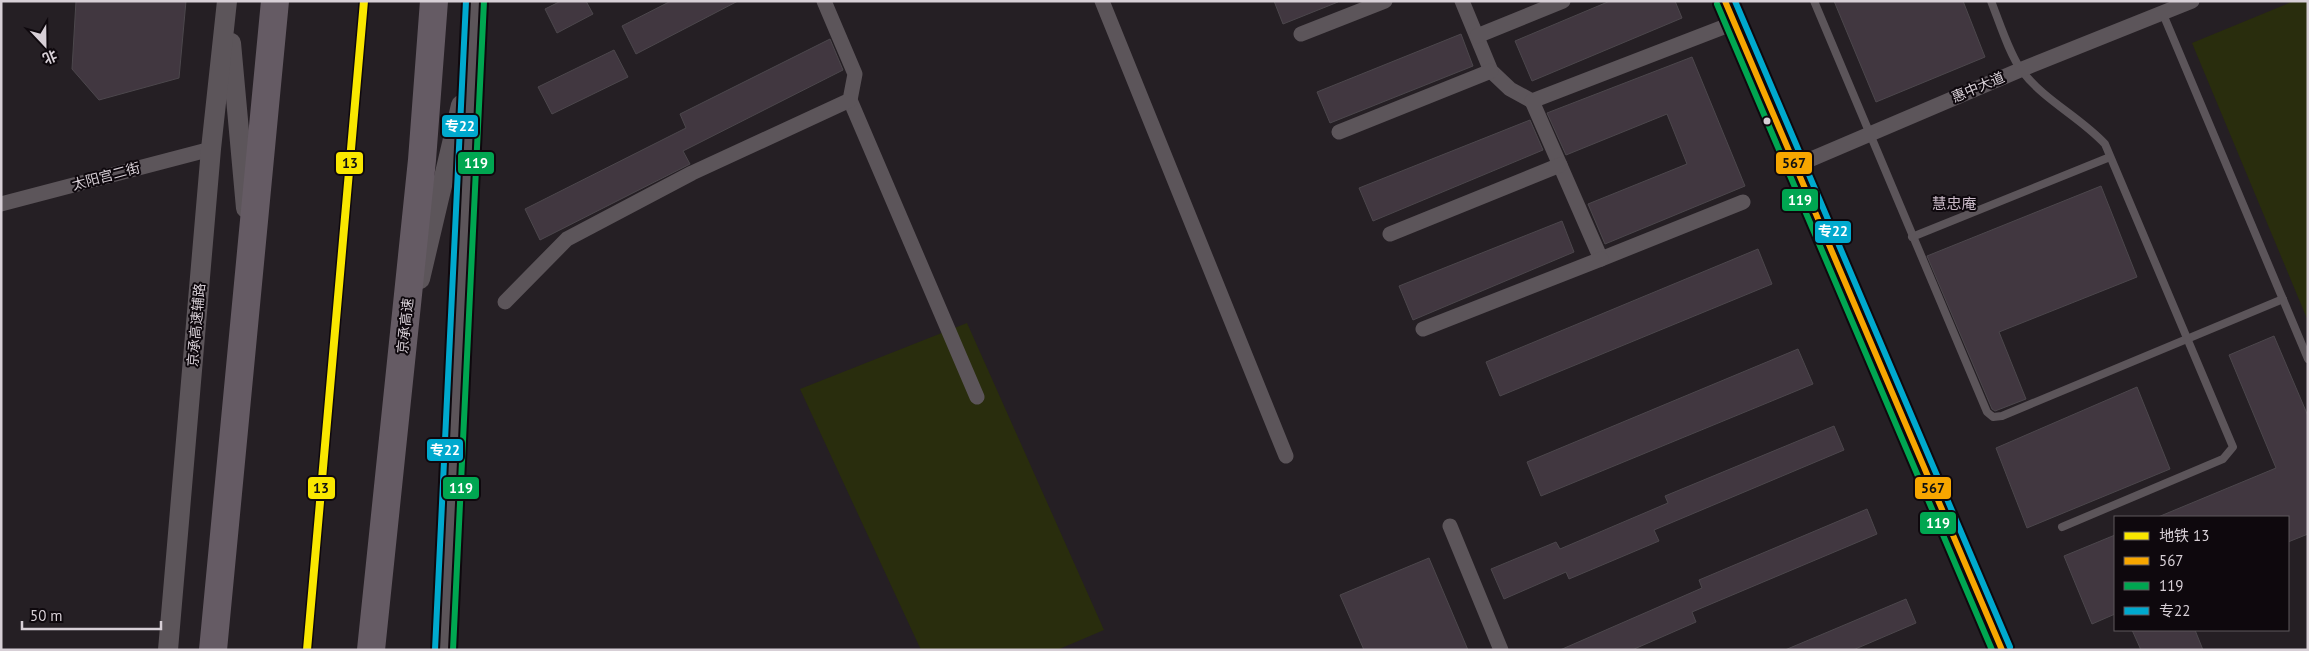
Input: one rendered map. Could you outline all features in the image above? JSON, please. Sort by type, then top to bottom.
[{"type":"highway","points":[[213,650],[275,1]]},
{"type":"highway","name":"京承高速","points":[[371,650],[422,160],[434,1]]},
{"type":"street","name":"京承高速辅路","points":[[168,650],[211,149],[228,1]]},
{"type":"street","points":[[228,1],[250,254]]},
{"type":"street","points":[[444,650],[475,1]]},
{"type":"street","points":[[824,1],[855,74],[850,100],[977,397]]},
{"type":"street","points":[[1102,1],[1286,456]]},
{"type":"street","points":[[1300,34],[1385,1]]},
{"type":"street","points":[[1462,1],[1491,71],[1510,89],[1532,100],[1601,259]]},
{"type":"street","points":[[1477,36],[1563,1]]},
{"type":"street","points":[[1725,1],[2002,650]]},
{"type":"street","name":"惠中大道","points":[[1795,166],[2020,70],[2192,1]]},
{"type":"street","points":[[1532,100],[1734,23]]},
{"type":"street","points":[[401,359],[472,54]]},
{"type":"street","points":[[1339,132],[1491,71]]},
{"type":"street","points":[[505,302],[567,239],[692,173],[850,100]]},
{"type":"street","name":"太阳宫二街","points":[[1,204],[211,149]]},
{"type":"street","points":[[1390,234],[1560,165]]},
{"type":"street","points":[[1423,329],[1743,202]]},
{"type":"street","points":[[1450,526],[1501,650]]},
{"type":"lane","points":[[1814,1],[1987,412],[1993,416],[2002,416],[2283,300]]},
{"type":"lane","points":[[1991,1],[2020,70],[2037,88],[2096,134],[2105,144],[2232,447],[2223,459],[2062,527]]},
{"type":"lane","points":[[2163,14],[2308,359]]},
{"type":"lane","points":[[1912,237],[2110,157]]},
{"type":"green space","points":[[2294,1],[2308,1],[2308,321],[2192,43]]},
{"type":"green space","points":[[967,323],[1104,630],[1057,650],[921,650],[800,389]]},
{"type":"building","points":[[76,1],[186,1],[179,78],[99,100],[72,69]]},
{"type":"building","points":[[561,1],[586,1],[593,14],[557,33],[545,9]]},
{"type":"building","points":[[671,1],[738,1],[636,54],[622,26]]},
{"type":"building","points":[[1274,1],[1338,1],[1338,2],[1283,24]]},
{"type":"building","points":[[1610,1],[1675,1],[1682,18],[1532,81],[1515,41]]},
{"type":"building","points":[[1834,1],[1963,1],[1985,57],[1876,102]]},
{"type":"building","points":[[1461,34],[1473,66],[1330,123],[1317,92]]},
{"type":"building","points":[[830,39],[843,70],[683,151],[690,164],[540,240],[525,209],[686,128],[680,114]]},
{"type":"building","points":[[614,50],[628,77],[552,114],[538,87]]},
{"type":"building","points":[[1692,57],[1745,186],[1605,244],[1588,204],[1687,164],[1667,114],[1566,155],[1547,113]]},
{"type":"building","points":[[1530,120],[1543,150],[1373,221],[1359,188]]},
{"type":"building","points":[[2101,186],[2137,277],[1999,332],[2026,399],[1995,411],[1992,409],[1927,256]]},
{"type":"building","points":[[1562,221],[1574,252],[1413,320],[1399,286]]},
{"type":"building","points":[[1758,249],[1772,284],[1500,396],[1486,362]]},
{"type":"building","points":[[2274,336],[2308,416],[2308,534],[2289,542],[2289,516],[2160,516],[2276,468],[2229,355]]},
{"type":"building","points":[[1798,349],[1813,384],[1541,496],[1527,462]]},
{"type":"building","points":[[2137,387],[2170,469],[2027,528],[1996,448]]},
{"type":"building","points":[[1834,426],[1844,450],[1654,530],[1659,541],[1569,579],[1566,572],[1504,599],[1491,569],[1556,542],[1560,549],[1668,503],[1665,496]]},
{"type":"building","points":[[1867,509],[1877,534],[1692,612],[1696,622],[1632,650],[1560,650],[1702,588],[1699,580]]},
{"type":"building","points":[[2114,535],[2114,614],[2092,624],[2064,556]]},
{"type":"building","points":[[1429,558],[1468,650],[1364,650],[1340,595]]},
{"type":"building","points":[[1906,599],[1916,623],[1853,650],[1785,650]]},
{"type":"building","points":[[2132,631],[2195,631],[2203,650],[2141,650]]},
{"type":"metro line","name":"13","points":[[307,650],[364,1]]},
{"type":"transit line","name":"专22","points":[[435,650],[466,1]]},
{"type":"transit line","name":"119","points":[[453,650],[484,1]]},
{"type":"transit line","name":"567","points":[[1725,1],[2002,650]]},
{"type":"transit line","name":"专22","points":[[1735,1],[2010,647]]},
{"type":"transit line","name":"119","points":[[1717,4],[1992,650]]},
{"type":"district","name":"慧忠庵","points":[[1954,203]]}]
